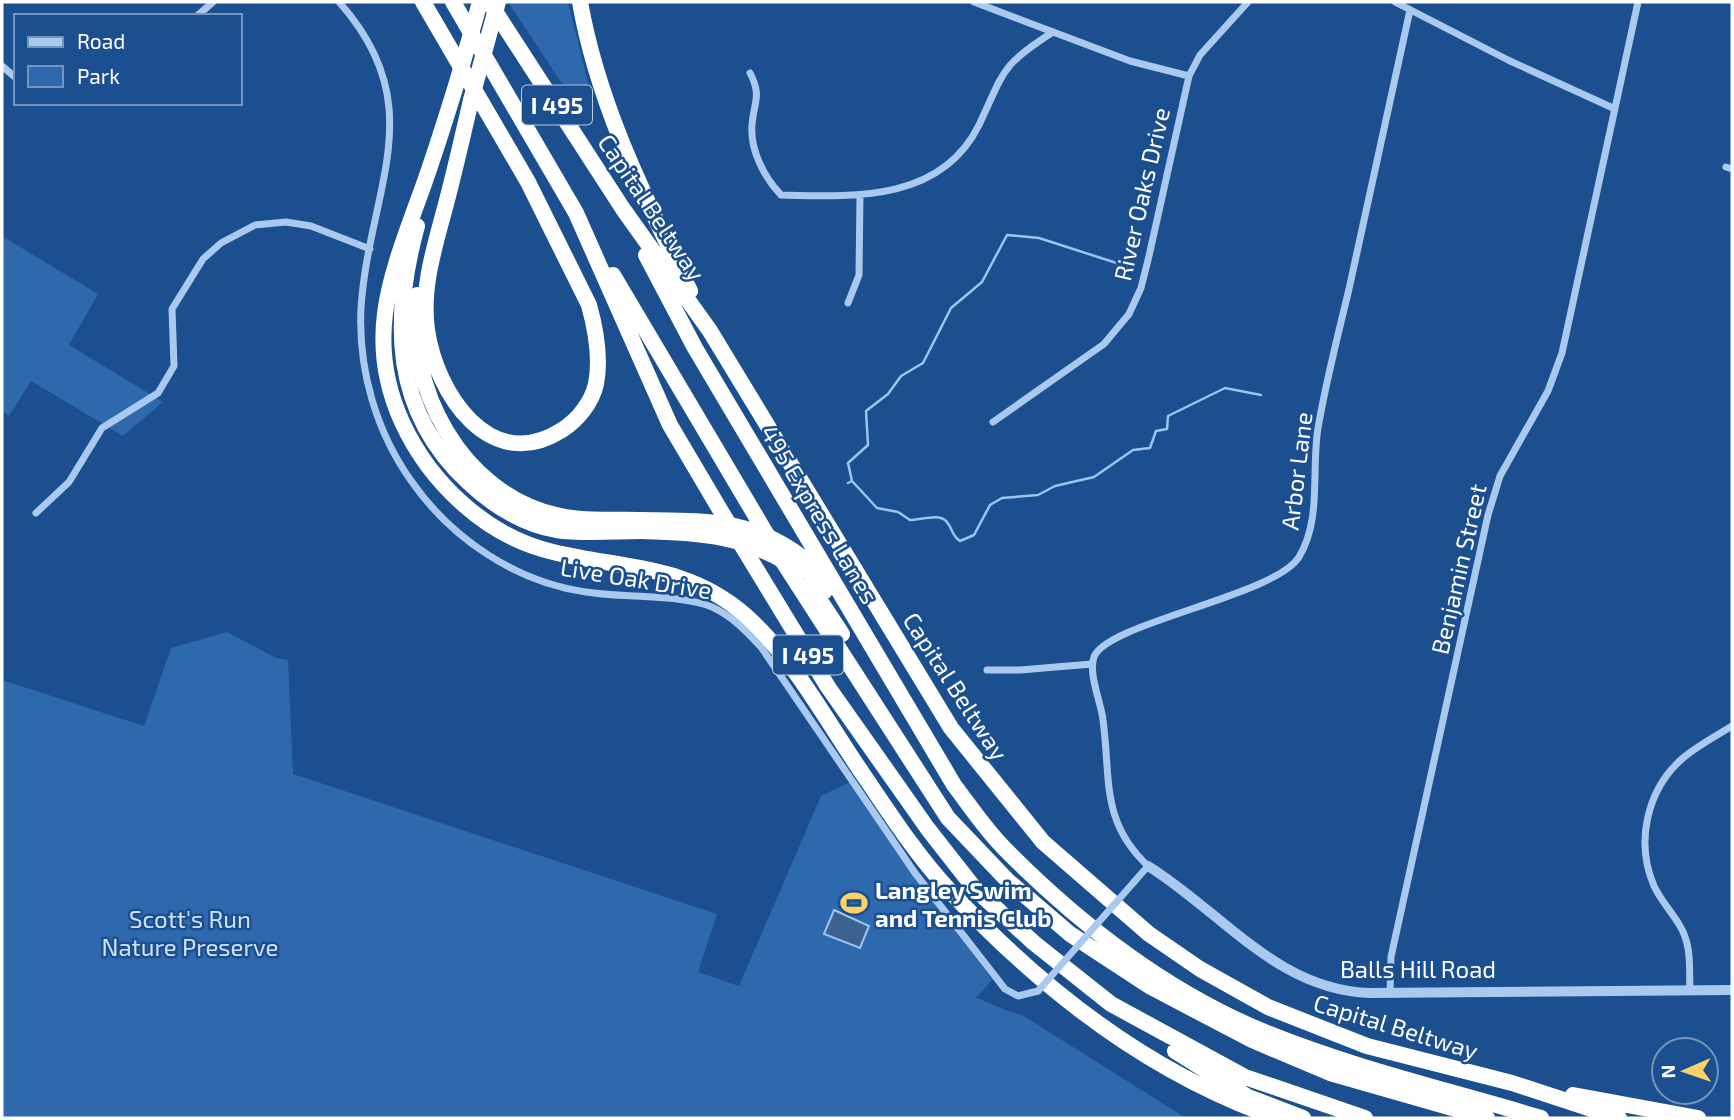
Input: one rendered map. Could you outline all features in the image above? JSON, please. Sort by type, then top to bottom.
[{"type":"highway","points":[[423,2],[528,182],[592,316],[598,356],[596,385],[587,406],[572,424],[537,441],[505,441],[470,422],[441,379],[427,330],[427,280],[471,100]]},
{"type":"highway","name":"I 495","points":[[453,2],[576,213],[670,425],[828,687],[928,829],[975,889],[1043,951],[1111,1004],[1245,1077],[1289,1095],[1365,1118]]},
{"type":"highway","points":[[480,2],[403,287],[400,323],[403,363],[415,406],[429,438],[450,466],[503,509],[528,522],[556,530],[733,523],[783,543],[832,601],[901,716],[954,785]]},
{"type":"highway","name":"Capital Beltway","points":[[489,2],[623,209],[710,331],[951,728],[1016,812],[1068,866],[1174,951],[1268,1007],[1367,1046],[1512,1083],[1619,1118]]},
{"type":"highway","points":[[498,2],[420,278],[416,340],[421,379],[439,421],[466,459],[498,487],[555,515],[730,537],[802,565],[948,818]]},
{"type":"highway","points":[[580,2],[596,71],[614,125],[710,331]]},
{"type":"highway","points":[[458,79],[401,244],[384,310],[384,356],[395,406],[415,446],[439,480],[471,512],[520,541],[556,553],[650,568],[697,582],[748,617],[783,658],[867,781],[946,887],[1039,978],[1134,1049],[1191,1082],[1277,1118]]},
{"type":"highway","name":"495 Express Lanes","points":[[623,209],[695,348],[954,785],[1002,846],[1115,945],[1160,977],[1260,1030],[1314,1051],[1541,1118]]},
{"type":"highway","points":[[576,213],[780,557],[948,818],[1007,880],[1070,934],[1151,987],[1252,1040],[1330,1073],[1487,1118]]},
{"type":"highway","points":[[1111,1004],[1164,1044],[1248,1097],[1303,1118]]},
{"type":"highway","points":[[1512,1083],[1698,1118]]},
{"type":"street","points":[[199,14],[214,2]]},
{"type":"street","name":"Live Oak Drive","points":[[339,2],[371,44],[388,90],[390,132],[370,249],[361,322],[371,399],[396,458],[427,502],[480,549],[536,579],[587,593],[709,606],[739,625],[761,647],[915,873],[1005,989],[1018,996],[1038,991],[1148,866]]},
{"type":"street","points":[[974,2],[1130,61],[1189,76]]},
{"type":"street","name":"River Oaks Drive","points":[[993,422],[1104,344],[1129,314],[1146,267],[1189,76],[1200,55],[1248,2]]},
{"type":"street","points":[[1395,2],[1572,91],[1613,108]]},
{"type":"street","name":"Benjamin Street","points":[[1390,993],[1391,957],[1488,515],[1504,467],[1548,391],[1558,365],[1638,2]]},
{"type":"street","name":"Arbor Lane","points":[[1092,664],[1094,655],[1110,642],[1210,600],[1273,578],[1295,562],[1305,546],[1312,525],[1318,426],[1410,10]]},
{"type":"street","points":[[750,73],[758,98],[752,127],[753,142],[769,182],[781,195],[860,196],[905,187],[946,165],[978,126],[996,83],[1009,63],[1053,32]]},
{"type":"street","points":[[848,303],[859,275],[860,196]]},
{"type":"street","points":[[36,513],[69,482],[102,428],[158,393],[174,366],[172,309],[203,259],[221,243],[255,225],[286,222],[311,226],[370,249]]},
{"type":"street","points":[[987,670],[1092,664]]},
{"type":"street","name":"Balls Hill Road","points":[[1092,664],[1103,718],[1109,798],[1121,833],[1148,866],[1301,978],[1334,990],[1390,993],[1732,990]]},
{"type":"street","points":[[1690,989],[1686,938],[1651,879],[1646,858],[1646,827],[1654,796],[1670,771],[1686,756],[1732,726]]},
{"type":"green space","points":[[511,2],[568,2],[592,98],[590,110],[567,91],[510,5]]},
{"type":"green space","points":[[2,236],[98,294],[69,345],[163,402],[123,436],[31,381],[9,416],[2,411]]},
{"type":"green space","name":"Scott's Run Nature Preserve","points":[[227,632],[276,658],[288,660],[293,774],[717,914],[698,972],[739,986],[821,796],[850,782],[992,980],[976,998],[1022,1015],[1186,1118],[2,1118],[2,680],[144,726],[171,648]]},
{"type":"shaded area","points":[[834,910],[869,926],[860,948],[824,934]]},
{"type":"waterway","points":[[852,481],[848,463],[868,445],[866,411],[888,394],[901,376],[923,363],[951,308],[982,282],[1007,235],[1039,238],[1129,267]]},
{"type":"waterway","points":[[848,483],[852,481],[877,508],[898,512],[910,520],[934,517],[943,519],[960,541],[974,535],[990,505],[1002,498],[1038,495],[1055,486],[1094,477],[1133,450],[1150,448],[1156,431],[1167,429],[1168,416],[1225,388],[1261,395]]},
{"type":"place","name":"Langley Swim and Tennis Club","points":[[854,903]]}]
